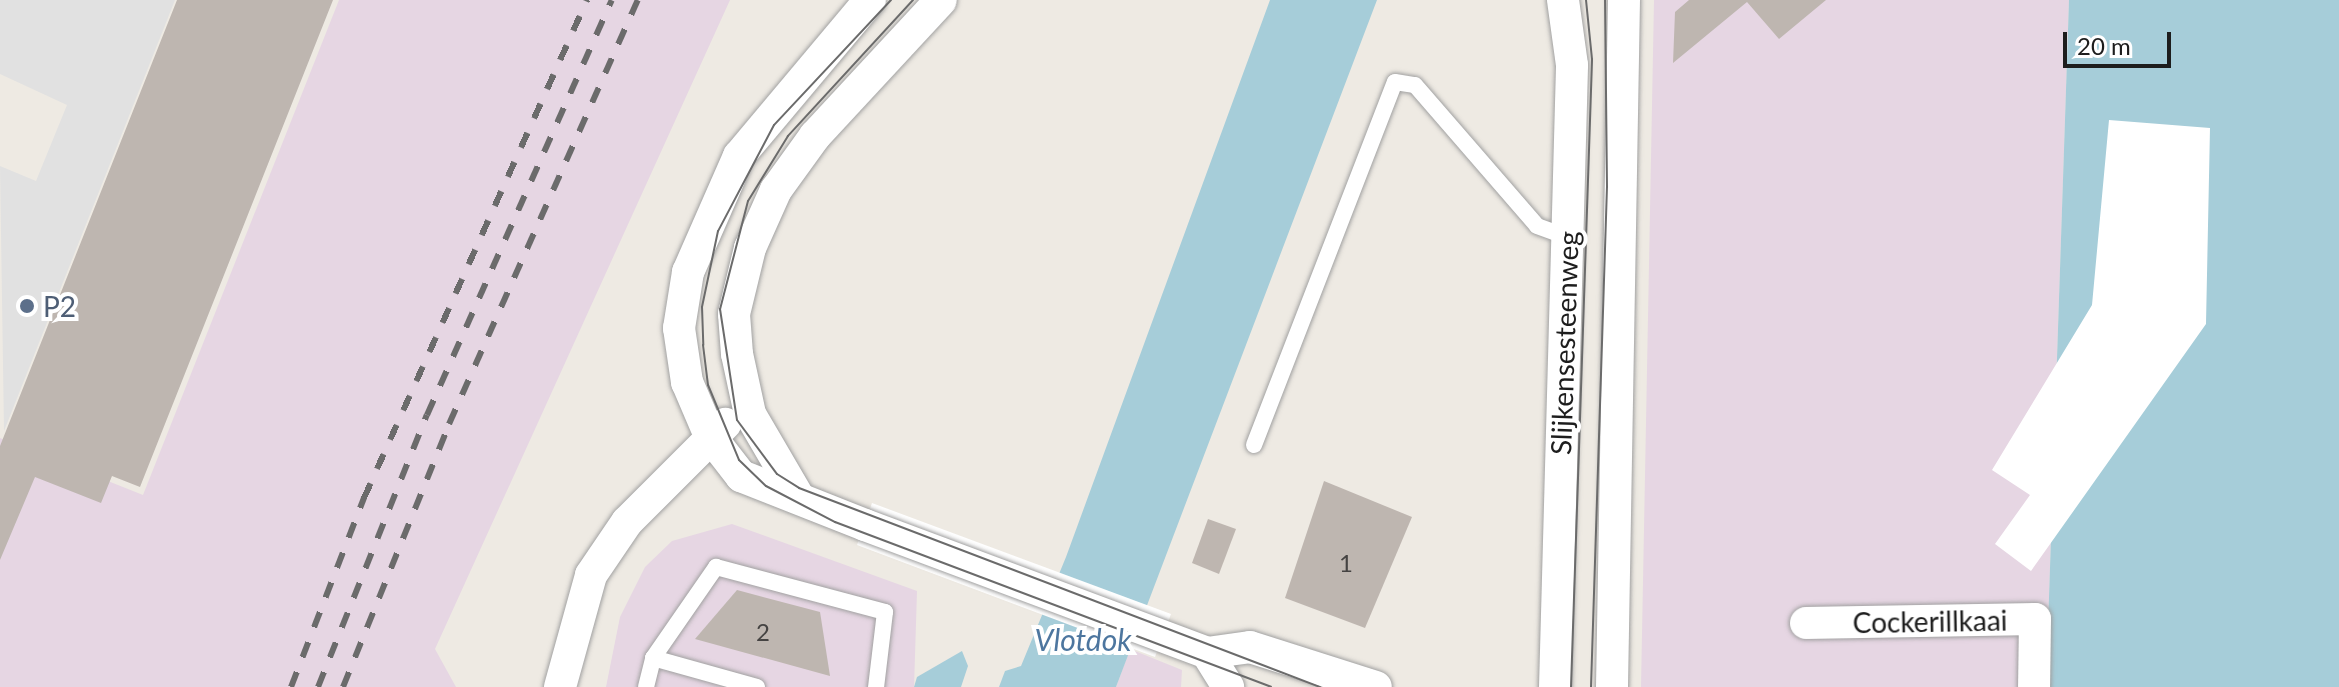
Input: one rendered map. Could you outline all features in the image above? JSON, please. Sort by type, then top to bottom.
[{"type":"street","points":[[870,0],[739,156],[688,272],[679,328],[687,382],[710,436],[741,476],[865,525],[1207,653],[1250,647],[1376,687]]},
{"type":"street","points":[[799,498],[750,414],[734,314],[750,248],[776,190],[815,136],[941,0]]},
{"type":"street","name":"Slijkensesteenweg","points":[[1555,687],[1572,65],[1563,0]]},
{"type":"street","name":"Slijkensesteenweg","points":[[1612,687],[1624,0]]},
{"type":"street","points":[[560,687],[591,575],[627,522],[710,436],[750,414]]},
{"type":"street","name":"Cockerillkaai","points":[[1806,623],[2035,619],[2034,687]]},
{"type":"street","points":[[1207,653],[1228,687]]},
{"type":"lane","points":[[1254,445],[1395,82],[1415,85],[1537,226],[1568,237]]},
{"type":"lane","points":[[646,687],[653,658],[716,567],[885,612],[876,687]]},
{"type":"lane","points":[[653,658],[757,687]]},
{"type":"shaded area","name":"P2","points":[[0,0],[175,0],[4,431],[0,166],[36,181],[67,105],[0,74]]},
{"type":"shaded area","points":[[339,0],[730,0],[435,649],[456,687],[0,687],[0,438],[143,495]]},
{"type":"shaded area","points":[[1654,0],[2069,0],[2046,687],[1641,687]]},
{"type":"shaded area","points":[[732,524],[917,591],[914,687],[606,687],[620,617],[645,567],[672,541]]},
{"type":"shaded area","points":[[1130,649],[1182,670],[1181,687],[1116,687]]},
{"type":"water","points":[[1270,0],[1377,0],[1116,687],[999,687],[1005,671],[1021,666],[1066,557]]},
{"type":"water","points":[[2069,0],[2339,0],[2339,687],[2046,687]]},
{"type":"water","name":"Vlotdok","points":[[962,651],[968,666],[961,687],[914,687],[917,677]]},
{"type":"pier","points":[[2109,120],[2210,128],[2206,324],[2031,571],[1995,544],[2030,495],[1992,470],[2092,305]]},
{"type":"pier","points":[[872,503],[1171,614],[1155,657],[857,545]]},
{"type":"building","points":[[177,0],[333,0],[140,487],[112,476],[101,503],[35,477],[0,560],[0,446]]},
{"type":"building","points":[[1689,0],[1826,0],[1779,39],[1747,2],[1673,63],[1675,12]]},
{"type":"building","points":[[1324,481],[1412,517],[1365,628],[1285,598]]},
{"type":"building","points":[[1208,519],[1236,529],[1219,574],[1192,563]]},
{"type":"building","points":[[737,590],[820,612],[830,676],[695,639]]},
{"type":"tram line","points":[[891,0],[774,125],[718,231],[702,307],[703,345],[708,385],[739,460],[766,486],[835,522],[1271,687]]},
{"type":"tram line","points":[[913,0],[788,136],[748,201],[720,309],[737,420],[777,474],[799,488],[1320,687]]},
{"type":"tram line","points":[[1571,687],[1592,59],[1586,0]]},
{"type":"tram line","points":[[1591,687],[1607,187],[1605,0]]},
{"type":"railway","points":[[291,687],[364,498],[587,0]]},
{"type":"railway","points":[[318,687],[427,415],[612,0]]},
{"type":"railway","points":[[343,687],[449,424],[638,0]]},
{"type":"place","name":"P2","points":[[27,306]]}]
